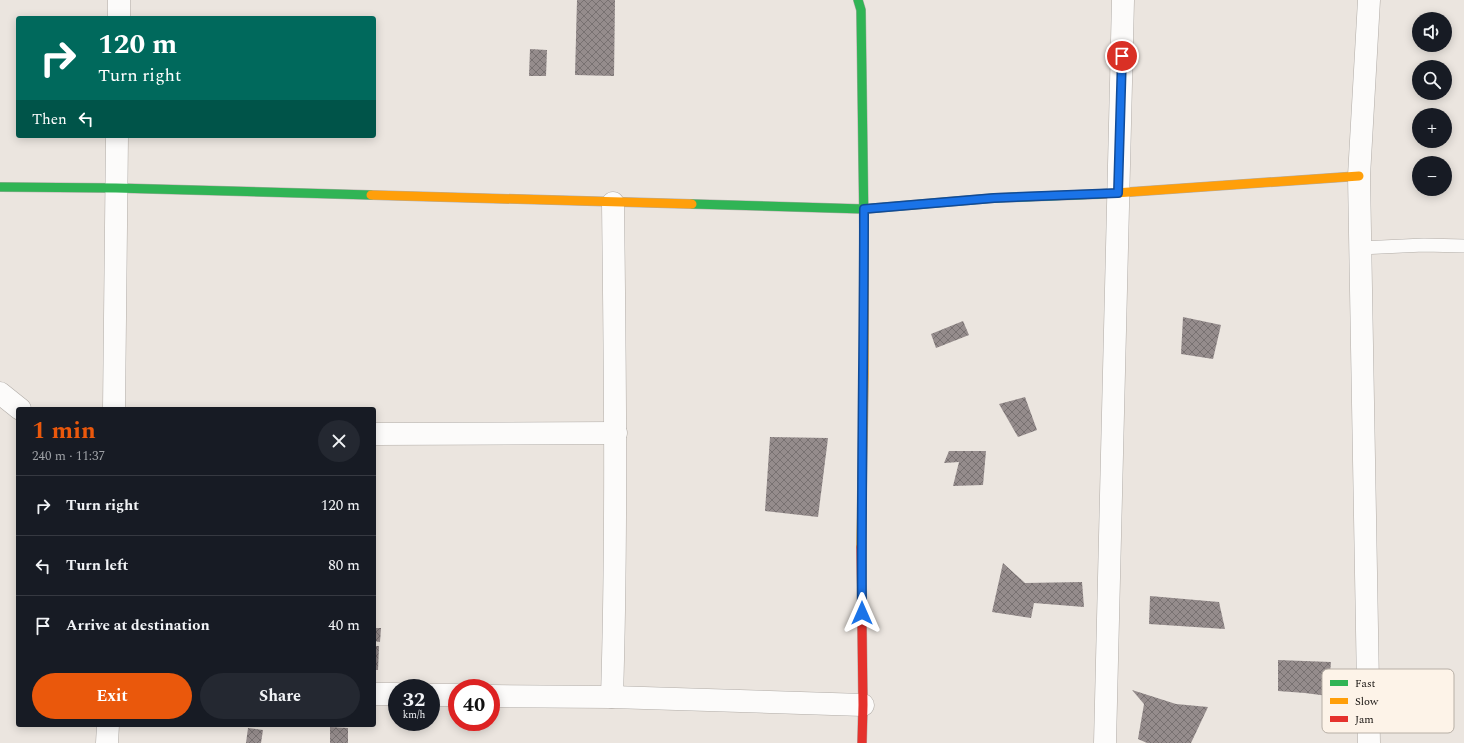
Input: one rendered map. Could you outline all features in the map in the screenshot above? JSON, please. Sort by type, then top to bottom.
[{"type":"street","points":[[119,0],[119,16]]},
{"type":"street","points":[[858,0],[862,10],[864,209],[862,743]]},
{"type":"street","points":[[1105,743],[1123,0]]},
{"type":"street","points":[[1368,669],[1359,176],[1369,0]]},
{"type":"street","points":[[114,407],[117,138]]},
{"type":"street","points":[[0,187],[116,188],[864,209],[994,198],[1118,193],[1359,176]]},
{"type":"street","points":[[612,697],[615,601],[616,433],[614,202]]},
{"type":"street","points":[[0,393],[18,407]]},
{"type":"street","points":[[376,434],[616,433]]},
{"type":"street","points":[[376,694],[388,694]]},
{"type":"street","points":[[500,696],[612,697],[863,705]]},
{"type":"street","points":[[107,743],[108,727]]},
{"type":"street","points":[[1369,733],[1369,743]]},
{"type":"lane","points":[[1360,248],[1424,245],[1464,246]]},
{"type":"building","points":[[577,0],[615,0],[614,76],[575,75]]},
{"type":"building","points":[[530,49],[547,50],[546,76],[529,76]]},
{"type":"building","points":[[1183,317],[1221,325],[1213,359],[1181,354]]},
{"type":"building","points":[[963,321],[969,335],[936,348],[931,334]]},
{"type":"building","points":[[1025,397],[1037,430],[1018,437],[999,404]]},
{"type":"building","points":[[770,437],[828,438],[818,517],[765,511]]},
{"type":"building","points":[[949,451],[986,451],[983,485],[953,486],[959,462],[944,463]]},
{"type":"building","points":[[1003,563],[1025,583],[1082,582],[1084,607],[1034,603],[1031,618],[992,612]]},
{"type":"building","points":[[1150,596],[1219,602],[1225,629],[1149,624]]},
{"type":"building","points":[[376,628],[381,628],[380,642],[376,641]]},
{"type":"building","points":[[376,646],[379,646],[378,670],[376,670]]},
{"type":"building","points":[[1278,660],[1331,662],[1330,669],[1322,669],[1322,695],[1278,691]]},
{"type":"building","points":[[1132,690],[1176,704],[1208,707],[1191,743],[1147,743],[1138,739],[1144,704]]},
{"type":"building","points":[[330,727],[348,728],[348,743],[330,743]]},
{"type":"building","points":[[248,728],[263,730],[261,743],[246,743]]},
{"type":"traffic: fast","points":[[858,0],[861,10],[864,230]]},
{"type":"traffic: fast","points":[[0,187],[116,188],[371,195]]},
{"type":"traffic: fast","points":[[692,204],[864,209],[994,198],[1101,194]]},
{"type":"traffic: slow","points":[[1101,194],[1359,176]]},
{"type":"traffic: slow","points":[[371,195],[692,204]]},
{"type":"traffic: slow","points":[[861,547],[864,374],[864,230]]},
{"type":"traffic: jam","points":[[861,547],[862,743]]},
{"type":"route","points":[[862,613],[864,209],[994,198],[1118,193],[1122,56]]}]
